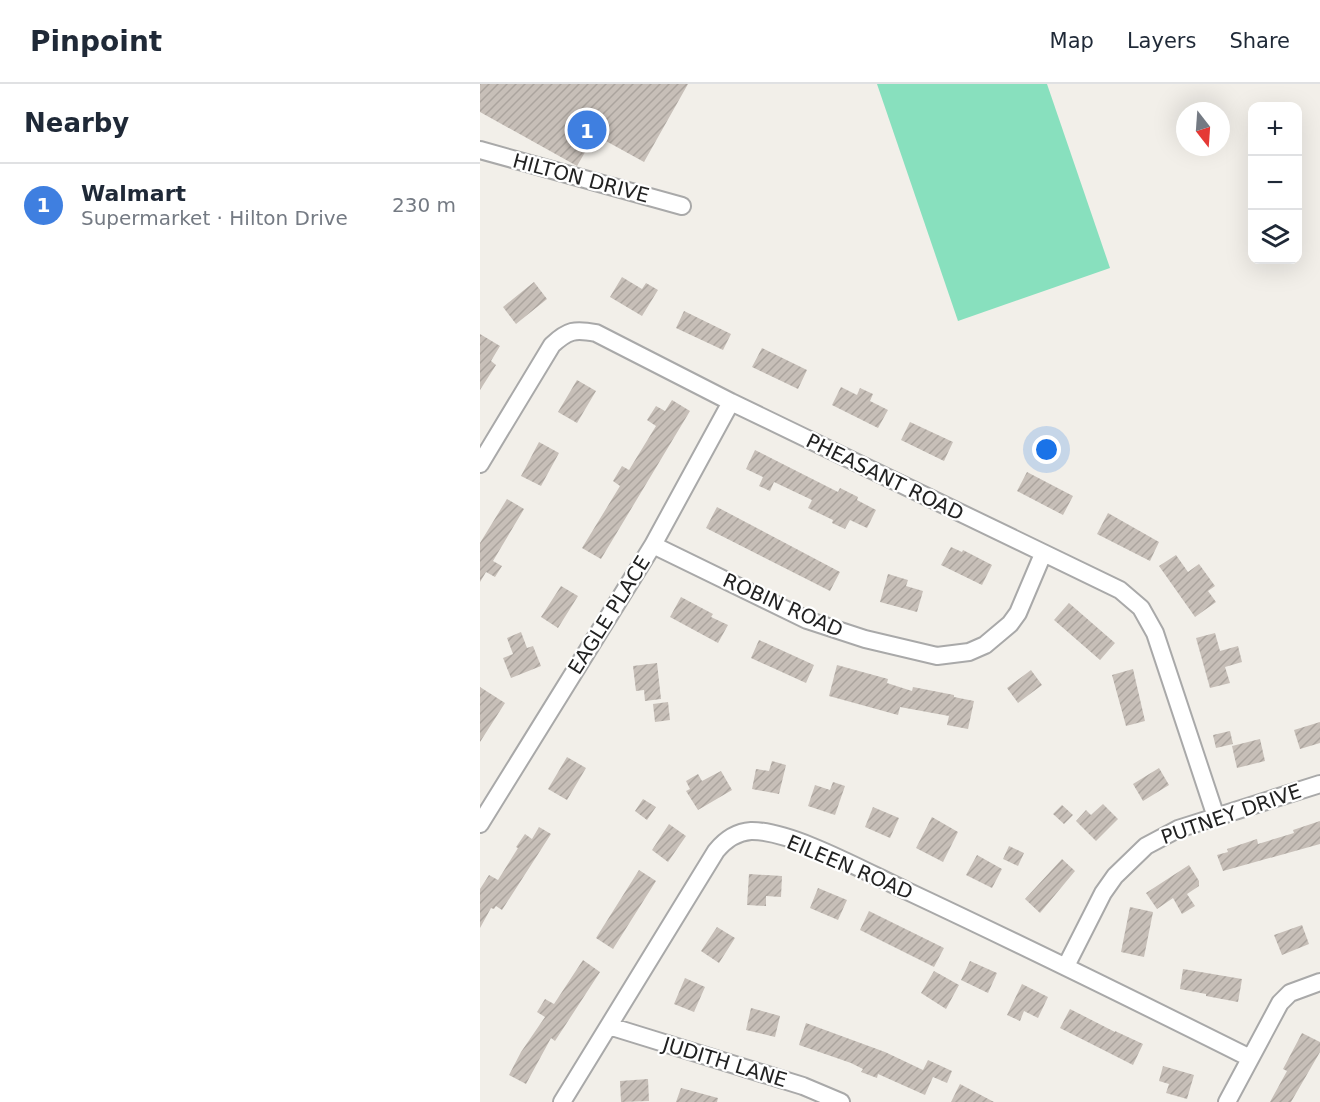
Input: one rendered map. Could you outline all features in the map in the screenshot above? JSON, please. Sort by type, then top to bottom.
[{"type":"street","name":"HILTON DRIVE","points":[[480,150],[682,206]]},
{"type":"street","name":"PHEASANT ROAD","points":[[480,464],[552,345],[569,332],[579,330],[596,333],[731,402],[1120,590],[1141,608],[1155,633],[1216,817]]},
{"type":"street","name":"EAGLE PLACE","points":[[480,824],[652,545],[731,402]]},
{"type":"street","name":"ROBIN ROAD","points":[[652,545],[807,620],[865,639],[938,656],[969,652],[985,645],[1010,624],[1018,613],[1043,554]]},
{"type":"street","name":"PUTNEY DRIVE","points":[[1066,966],[1102,893],[1137,854],[1166,834],[1320,784]]},
{"type":"street","name":"EILEEN ROAD","points":[[562,1102],[716,851],[721,844],[736,835],[751,831],[818,849],[1066,966],[1250,1058]]},
{"type":"street","points":[[1227,1102],[1280,1003],[1290,993],[1320,982]]},
{"type":"street","name":"JUDITH LANE","points":[[609,1026],[803,1086],[841,1102]]},
{"type":"green space","points":[[877,84],[1047,84],[1110,268],[958,321]]},
{"type":"building","points":[[480,84],[688,84],[644,162],[595,135],[577,166],[480,112]]},
{"type":"building","points":[[622,277],[642,289],[646,283],[658,290],[642,316],[610,297]]},
{"type":"building","points":[[534,282],[547,299],[516,324],[503,307]]},
{"type":"building","points":[[684,311],[731,334],[723,350],[676,328]]},
{"type":"building","points":[[480,334],[500,346],[491,361],[496,365],[480,390]]},
{"type":"building","points":[[762,348],[807,370],[798,389],[752,367]]},
{"type":"building","points":[[577,380],[596,391],[577,423],[558,412]]},
{"type":"building","points":[[841,387],[857,395],[860,388],[873,394],[870,401],[888,410],[878,428],[832,405]]},
{"type":"building","points":[[672,400],[690,411],[601,559],[582,548],[620,486],[613,481],[622,466],[629,470],[656,426],[647,420],[656,406],[665,411]]},
{"type":"building","points":[[910,422],[953,442],[944,461],[901,440]]},
{"type":"building","points":[[539,442],[559,453],[541,486],[521,476]]},
{"type":"building","points":[[755,450],[838,492],[840,488],[858,497],[857,500],[876,510],[867,528],[850,520],[845,529],[832,523],[833,520],[808,508],[812,500],[774,482],[770,491],[759,486],[763,477],[746,469]]},
{"type":"building","points":[[1027,472],[1073,496],[1063,515],[1017,491]]},
{"type":"building","points":[[507,499],[524,509],[493,561],[502,566],[495,577],[486,572],[480,582],[480,543]]},
{"type":"building","points":[[717,507],[840,572],[830,591],[706,528]]},
{"type":"building","points":[[1108,513],[1159,542],[1150,561],[1097,534]]},
{"type":"building","points":[[951,547],[962,552],[963,550],[992,565],[982,585],[941,565]]},
{"type":"building","points":[[1176,555],[1188,572],[1199,564],[1215,586],[1208,591],[1216,602],[1195,617],[1159,566]]},
{"type":"building","points":[[888,574],[908,580],[906,586],[923,591],[917,612],[880,602]]},
{"type":"building","points":[[561,586],[578,596],[558,628],[541,617]]},
{"type":"building","points":[[681,597],[713,614],[711,617],[728,625],[718,643],[670,617]]},
{"type":"building","points":[[1069,603],[1115,643],[1100,660],[1054,620]]},
{"type":"building","points":[[521,632],[527,648],[533,646],[541,666],[511,678],[503,658],[513,654],[507,638]]},
{"type":"building","points":[[1215,633],[1220,651],[1238,646],[1242,662],[1225,667],[1230,683],[1210,688],[1196,638]]},
{"type":"building","points":[[759,640],[814,665],[806,683],[751,658]]},
{"type":"building","points":[[657,663],[661,699],[645,701],[644,690],[636,691],[633,666]]},
{"type":"building","points":[[837,665],[888,679],[887,683],[912,691],[913,687],[974,701],[968,729],[947,725],[949,716],[900,707],[898,715],[829,696]]},
{"type":"building","points":[[1133,669],[1145,721],[1126,726],[1112,675]]},
{"type":"building","points":[[1031,670],[1042,685],[1018,703],[1007,688]]},
{"type":"building","points":[[480,687],[505,703],[480,742]]},
{"type":"building","points":[[668,702],[670,720],[655,722],[653,704]]},
{"type":"building","points":[[1320,722],[1320,743],[1300,749],[1294,730]]},
{"type":"building","points":[[1230,731],[1233,744],[1216,748],[1213,735]]},
{"type":"building","points":[[1260,739],[1265,761],[1237,768],[1232,746]]},
{"type":"building","points":[[567,757],[586,768],[567,800],[548,789]]},
{"type":"building","points":[[772,761],[786,765],[779,794],[752,789],[756,769],[769,771]]},
{"type":"building","points":[[1159,768],[1169,785],[1143,801],[1133,784]]},
{"type":"building","points":[[721,771],[732,790],[698,810],[686,791],[690,789],[686,781],[698,774],[702,781]]},
{"type":"building","points":[[833,782],[845,786],[835,815],[808,806],[815,785],[830,790]]},
{"type":"building","points":[[643,799],[656,807],[647,820],[635,811]]},
{"type":"building","points":[[1103,804],[1118,819],[1096,841],[1076,821],[1086,810],[1091,815]]},
{"type":"building","points":[[1062,805],[1073,815],[1064,824],[1053,814]]},
{"type":"building","points":[[873,807],[899,818],[890,838],[865,827]]},
{"type":"building","points":[[932,817],[958,832],[943,862],[916,848]]},
{"type":"building","points":[[1320,821],[1320,844],[1223,871],[1217,855],[1228,852],[1227,849],[1257,839],[1258,844],[1294,833],[1293,830]]},
{"type":"building","points":[[669,824],[686,836],[668,862],[652,850]]},
{"type":"building","points":[[539,827],[551,834],[502,910],[496,906],[494,909],[491,908],[480,928],[480,889],[489,875],[498,880],[525,834],[532,839]]},
{"type":"building","points":[[1009,846],[1024,853],[1018,866],[1003,859]]},
{"type":"building","points":[[977,855],[1002,869],[992,888],[966,875]]},
{"type":"building","points":[[1062,859],[1075,871],[1040,913],[1025,899]]},
{"type":"building","points":[[1189,865],[1199,881],[1199,886],[1187,894],[1195,906],[1182,914],[1173,898],[1157,909],[1146,893]]},
{"type":"building","points":[[639,870],[656,881],[613,949],[596,938]]},
{"type":"building","points":[[749,874],[782,876],[781,897],[766,896],[766,906],[747,905]]},
{"type":"building","points":[[818,888],[847,900],[838,920],[810,908]]},
{"type":"building","points":[[1130,907],[1153,912],[1144,957],[1121,952]]},
{"type":"building","points":[[869,911],[944,948],[934,967],[860,930]]},
{"type":"building","points":[[1302,925],[1309,944],[1282,955],[1274,935]]},
{"type":"building","points":[[717,927],[735,938],[719,963],[701,951]]},
{"type":"building","points":[[583,960],[600,972],[555,1041],[551,1038],[526,1084],[509,1075],[521,1052],[545,1017],[537,1012],[545,999],[554,1004]]},
{"type":"building","points":[[970,961],[997,973],[988,993],[961,980]]},
{"type":"building","points":[[1183,969],[1242,979],[1238,1002],[1180,989]]},
{"type":"building","points":[[934,971],[959,985],[946,1009],[921,993]]},
{"type":"building","points":[[685,978],[705,987],[694,1012],[674,1004]]},
{"type":"building","points":[[1022,984],[1048,997],[1038,1018],[1024,1011],[1020,1021],[1007,1015]]},
{"type":"building","points":[[751,1008],[780,1016],[775,1037],[746,1030]]},
{"type":"building","points":[[1070,1009],[1143,1044],[1133,1065],[1060,1028]]},
{"type":"building","points":[[806,1023],[885,1052],[923,1070],[928,1060],[952,1071],[947,1083],[933,1077],[925,1095],[878,1074],[877,1078],[861,1072],[863,1069],[851,1063],[799,1045]]},
{"type":"building","points":[[1302,1033],[1320,1042],[1320,1052],[1291,1102],[1270,1102],[1287,1071],[1283,1069]]},
{"type":"building","points":[[1163,1066],[1194,1075],[1187,1099],[1166,1093],[1169,1084],[1159,1081]]},
{"type":"building","points":[[648,1079],[649,1101],[621,1102],[620,1081]]},
{"type":"building","points":[[960,1084],[994,1102],[951,1102]]},
{"type":"building","points":[[681,1088],[718,1098],[717,1102],[676,1102]]},
{"type":"place","name":"Walmart","points":[[587,130]]}]
